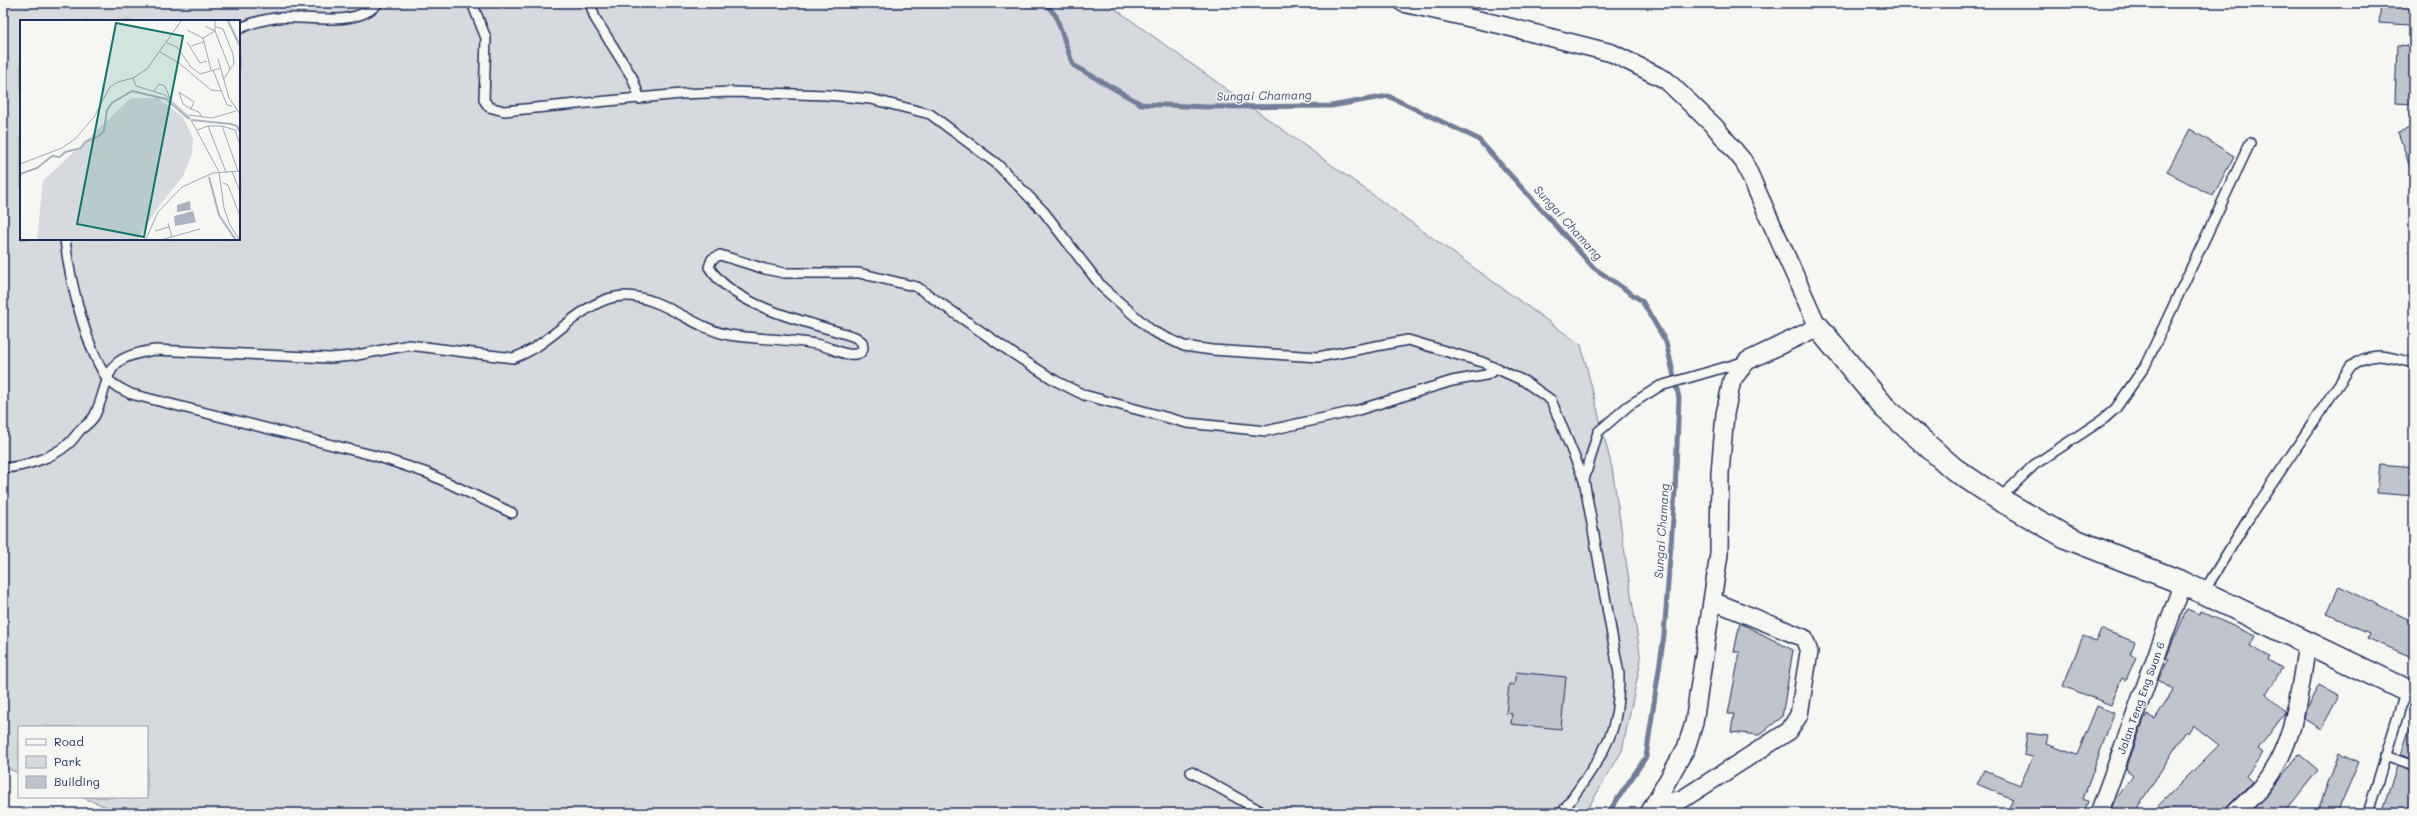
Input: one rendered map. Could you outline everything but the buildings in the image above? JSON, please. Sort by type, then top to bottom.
[{"type":"street","points":[[1403,3],[1501,25],[1612,53],[1666,80],[1715,127],[1744,162],[1818,327],[1884,407],[1954,469],[1999,499],[2066,537],[2203,592],[2307,644],[2410,692]]},
{"type":"street","points":[[1651,808],[1691,735],[1713,601],[1719,554],[1720,473],[1725,414],[1732,380],[1747,361],[1818,327]]},
{"type":"street","name":"Jalan Teng Eng Suan 6","points":[[2099,813],[2183,583]]},
{"type":"street","points":[[1651,808],[1681,800],[1789,731],[1798,715],[1809,652],[1804,638],[1713,601]]},
{"type":"street","points":[[2235,813],[2261,787],[2276,766],[2286,743],[2294,722],[2307,644]]},
{"type":"lane","points":[[240,29],[256,22],[276,18],[355,18],[368,13],[378,3]]},
{"type":"lane","points":[[472,3],[486,38],[484,100],[489,107],[504,111],[689,94],[783,92],[871,100],[930,114],[997,164],[1044,212],[1102,287],[1152,331],[1184,346],[1219,351],[1318,357],[1408,340],[1498,368],[1524,381],[1551,400],[1584,480],[1619,674],[1615,721],[1605,748],[1562,813]]},
{"type":"lane","points":[[590,3],[595,18],[632,77],[640,99]]},
{"type":"lane","points":[[1999,499],[2034,464],[2105,418],[2116,408],[2145,366],[2250,143]]},
{"type":"lane","points":[[65,240],[81,312],[91,345],[106,378],[131,394],[376,456],[433,476],[512,514]]},
{"type":"lane","points":[[3,468],[13,467],[48,457],[68,444],[94,416],[106,378],[112,369],[128,356],[155,350],[330,358],[409,345],[512,358],[523,355],[547,340],[599,301],[623,296],[656,303],[698,325],[729,335],[808,343],[846,354],[860,353],[863,349],[862,342],[855,337],[773,311],[729,289],[716,279],[709,267],[712,259],[720,256],[784,273],[859,273],[917,287],[1012,353],[1056,381],[1084,396],[1187,423],[1266,431],[1355,411],[1452,381],[1486,375],[1498,368]]},
{"type":"lane","points":[[2203,592],[2251,515],[2351,366],[2361,358],[2379,355],[2414,363]]},
{"type":"lane","points":[[1584,480],[1598,432],[1628,406],[1660,386],[1747,361]]},
{"type":"lane","points":[[2368,813],[2385,756],[2410,692]]},
{"type":"lane","points":[[2385,756],[2414,766]]},
{"type":"lane","points":[[1191,772],[1264,813]]},
{"type":"green space","points":[[3,3],[1107,3],[1581,345],[1612,468],[1641,660],[1622,751],[1585,813],[123,813],[84,798],[148,798],[148,726],[18,726],[18,773],[3,767]]},
{"type":"waterway","name":"Sungai Chamang","points":[[1045,3],[1056,16],[1073,65],[1141,104],[1207,107],[1331,106],[1388,96],[1478,139],[1594,268],[1642,301],[1666,342],[1679,398],[1675,492],[1664,635],[1646,757],[1608,813]]}]
